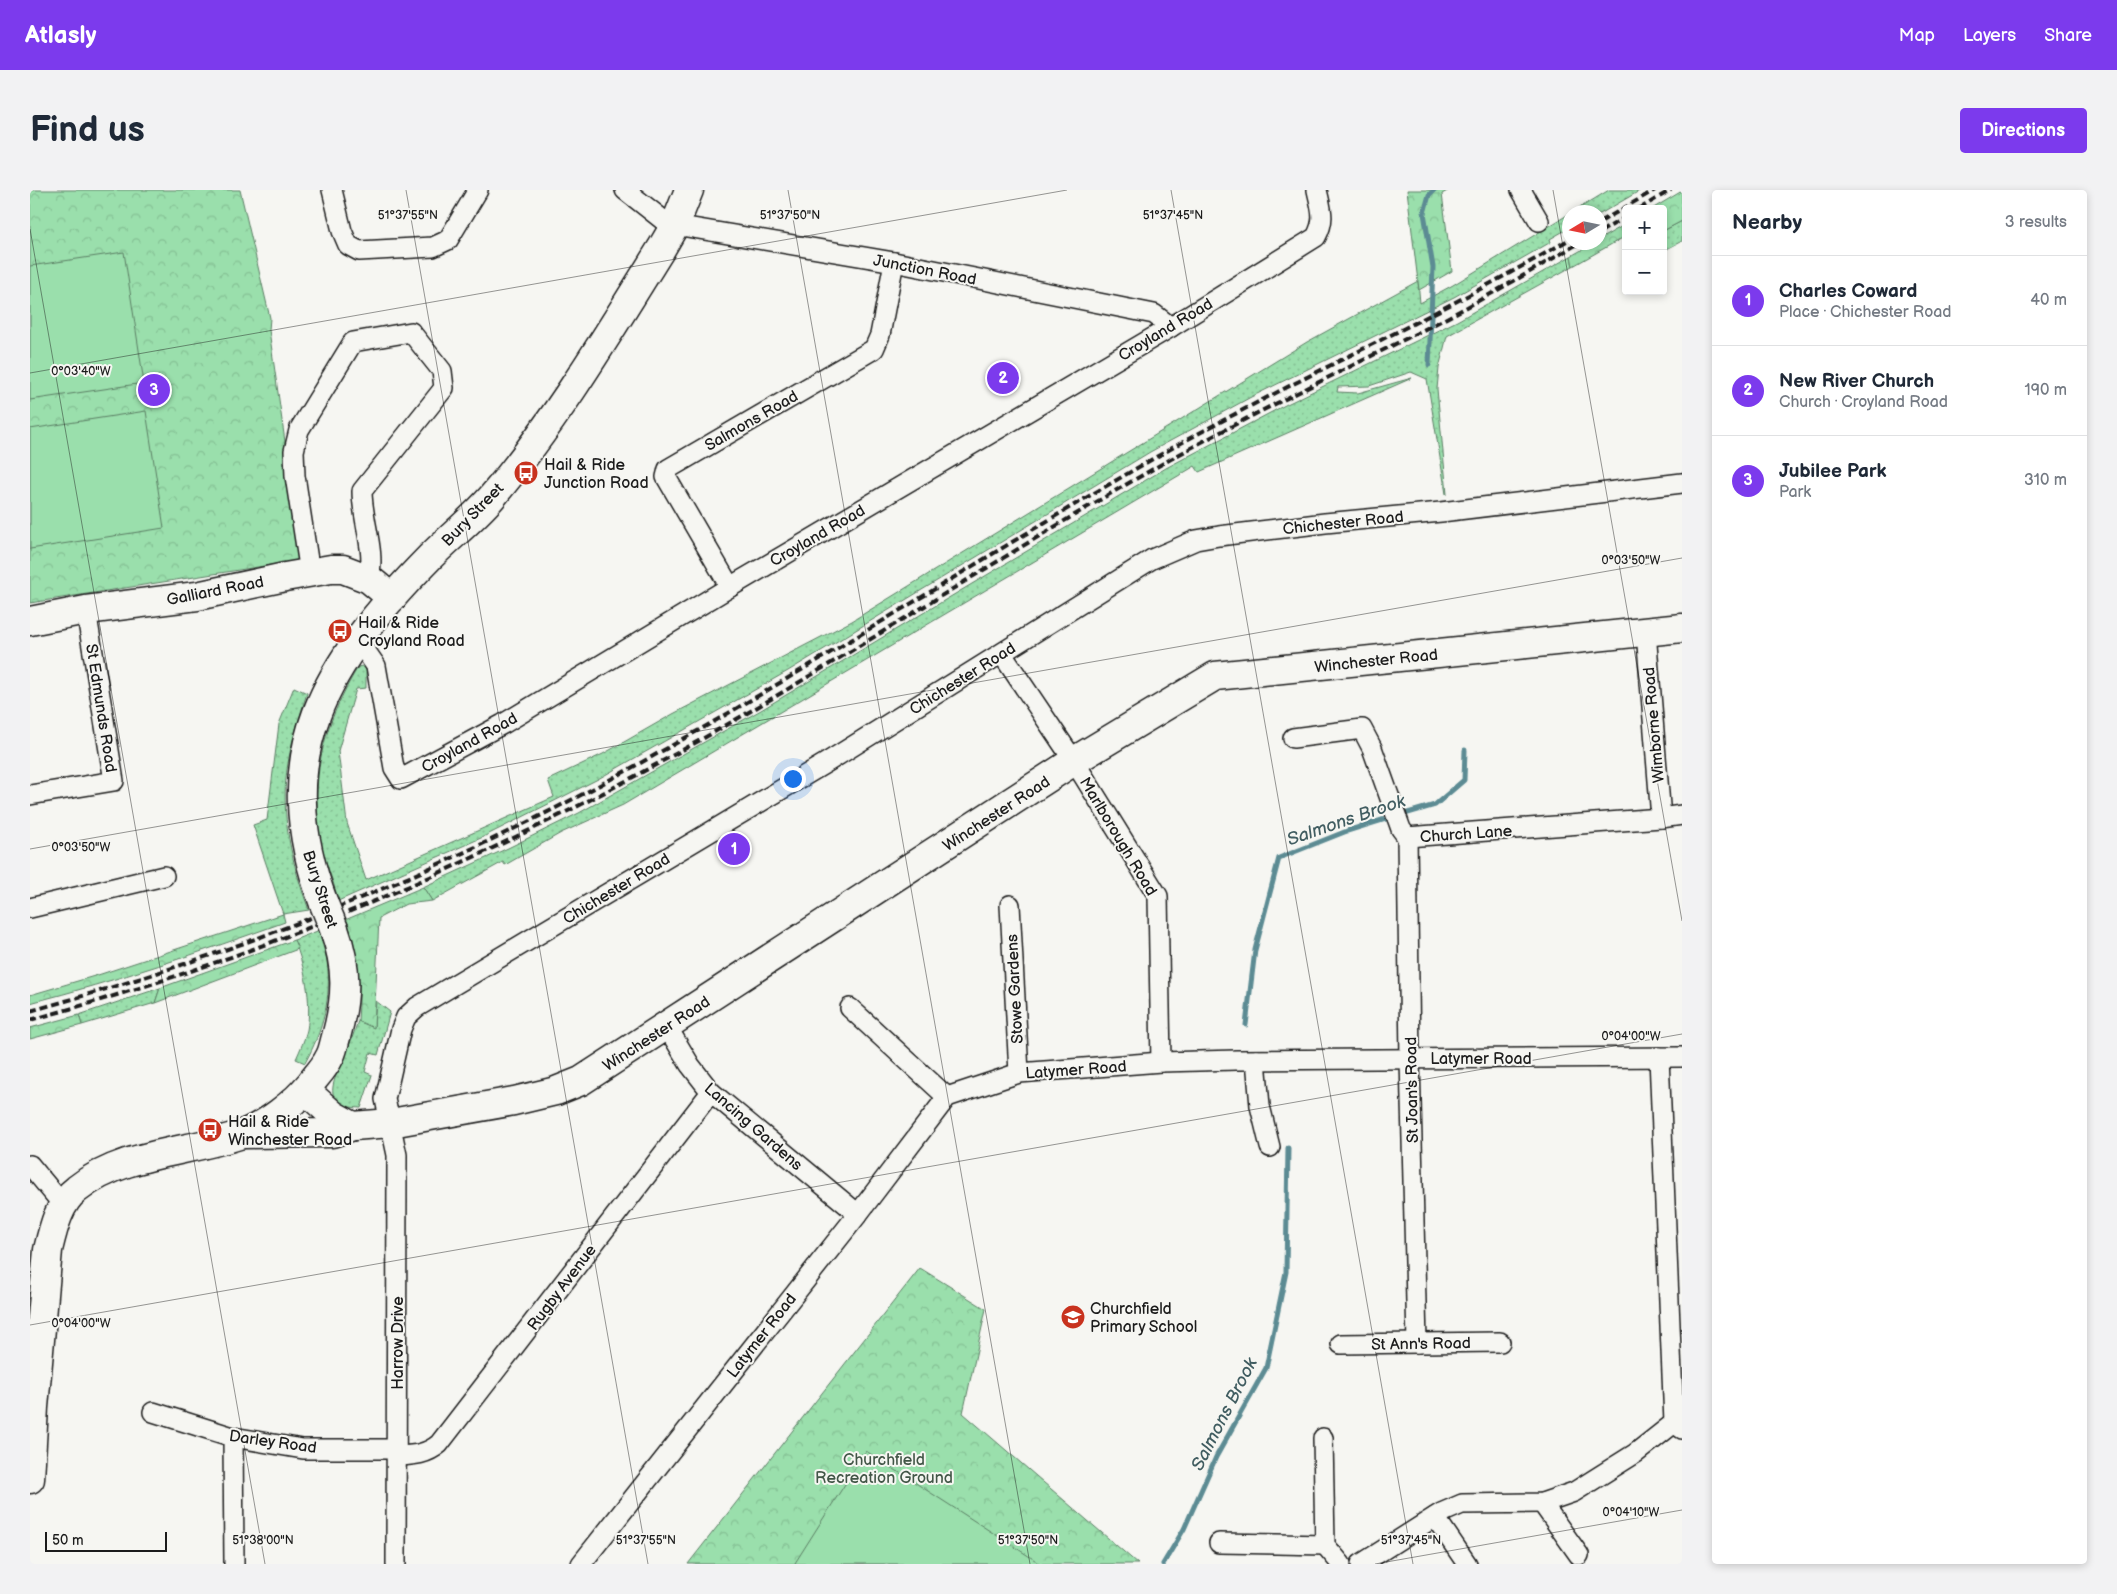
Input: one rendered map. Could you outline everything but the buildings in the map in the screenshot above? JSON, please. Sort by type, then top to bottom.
[{"type":"street","points":[[332,190],[342,231],[348,245],[359,251],[433,247],[448,240],[478,190]]},
{"type":"street","points":[[625,190],[663,220],[675,225]]},
{"type":"street","name":"Bury Street","points":[[30,1479],[36,1315],[54,1225],[75,1190],[105,1172],[127,1163],[244,1134],[297,1099],[330,1058],[343,1011],[344,967],[342,950],[309,862],[304,835],[300,784],[313,722],[333,677],[358,640],[392,598],[430,557],[491,498],[555,415],[602,344],[675,225],[689,190]]},
{"type":"street","name":"Croyland Road","points":[[358,640],[376,666],[394,768],[401,779],[503,724],[730,587],[1170,327],[1316,237],[1321,228],[1323,217],[1317,190]]},
{"type":"street","points":[[1521,190],[1539,221]]},
{"type":"street","name":"Junction Road","points":[[675,225],[894,262],[1154,314],[1170,327]]},
{"type":"street","name":"Salmons Road","points":[[730,587],[666,477],[668,469],[874,349],[880,335],[894,262]]},
{"type":"street","points":[[310,573],[295,476],[294,450],[299,430],[353,342],[411,332],[442,371],[444,388],[362,491],[362,506],[372,566],[369,579]]},
{"type":"street","name":"Chichester Road","points":[[391,1123],[385,1106],[386,1089],[401,1029],[406,1017],[417,1007],[829,761],[1152,559],[1196,540],[1682,483]]},
{"type":"street","name":"Galliard Road","points":[[30,621],[86,610],[197,596],[310,573],[343,569],[369,579],[392,598]]},
{"type":"street","name":"St Edmunds Road","points":[[30,795],[114,781],[86,610]]},
{"type":"street","name":"Winchester Road","points":[[244,1134],[332,1133],[353,1126],[391,1123],[556,1091],[581,1081],[851,908],[1074,761],[1215,676],[1682,628]]},
{"type":"street","name":"Wimborne Road","points":[[1646,632],[1661,818]]},
{"type":"street","name":"Marlborough Road","points":[[1002,654],[1074,761],[1158,896],[1161,1062]]},
{"type":"street","name":"Church Lane","points":[[1293,738],[1362,729],[1372,748],[1404,833],[1661,818],[1682,815]]},
{"type":"street","name":"St Joan's Road","points":[[1404,833],[1417,1343]]},
{"type":"street","points":[[30,908],[164,876]]},
{"type":"street","name":"Stowe Gardens","points":[[1010,905],[1019,1073]]},
{"type":"street","points":[[850,1008],[947,1097]]},
{"type":"street","name":"Lancing Gardens","points":[[666,1025],[690,1066],[711,1092],[858,1214]]},
{"type":"street","points":[[1360,1564],[1435,1517],[1462,1504],[1542,1503],[1574,1492],[1678,1426],[1659,1057]]},
{"type":"street","name":"Latymer Road","points":[[581,1564],[858,1214],[947,1097],[1019,1073],[1161,1062],[1682,1057]]},
{"type":"street","points":[[1256,1060],[1264,1147]]},
{"type":"street","name":"Rugby Avenue","points":[[396,1452],[418,1455],[432,1450],[439,1444],[711,1092]]},
{"type":"street","points":[[300,1134],[292,1122],[297,1099],[353,1126]]},
{"type":"street","name":"Harrow Drive","points":[[391,1123],[397,1155],[396,1564]]},
{"type":"street","points":[[30,1165],[64,1206]]},
{"type":"street","name":"St Ann's Road","points":[[1341,1344],[1500,1342]]},
{"type":"street","name":"Darley Road","points":[[153,1412],[233,1437],[303,1449],[396,1452]]},
{"type":"street","points":[[233,1437],[234,1564]]},
{"type":"street","points":[[1323,1438],[1325,1545],[1341,1564]]},
{"type":"street","points":[[1542,1503],[1580,1555]]},
{"type":"street","points":[[1435,1517],[1467,1564]]},
{"type":"street","points":[[1219,1543],[1325,1545]]},
{"type":"green space","points":[[30,190],[240,190],[270,318],[269,330],[302,560],[30,603]]},
{"type":"green space","points":[[1407,190],[1449,190],[1442,194],[1452,271],[1419,290]]},
{"type":"green space","points":[[1609,190],[1641,190],[1607,210],[1607,205],[1584,205]]},
{"type":"green space","points":[[1682,191],[1682,221],[1667,229],[1667,205],[1659,205]]},
{"type":"green space","points":[[1562,218],[1562,232],[1550,239],[1551,242],[1454,297],[1251,397],[1150,452],[788,671],[598,779],[481,838],[338,901],[319,835],[317,789],[323,747],[329,727],[337,707],[358,667],[366,668],[366,688],[356,689],[338,751],[347,823],[366,880],[554,797],[548,780],[603,754],[673,714],[852,621],[1307,342],[1418,281],[1420,303]]},
{"type":"green space","points":[[1682,221],[1682,241],[1667,249],[1667,229]]},
{"type":"green space","points":[[1622,226],[1622,238],[1607,247],[1607,235]]},
{"type":"green space","points":[[1582,250],[1601,250],[1573,266],[1571,256]]},
{"type":"green space","points":[[124,252],[144,383],[30,400],[30,266]]},
{"type":"green space","points":[[1571,256],[1573,266],[1447,336],[1439,368],[1437,389],[1447,494],[1427,379],[1411,372],[1369,386],[1338,387],[1337,392],[1358,393],[1412,378],[1199,472],[1195,466],[623,805],[561,833],[505,865],[503,862],[432,901],[423,887],[579,813],[761,710],[1166,468],[1287,404],[1457,321]]},
{"type":"green space","points":[[146,411],[164,528],[30,549],[30,429]]},
{"type":"green space","points":[[294,687],[307,693],[288,763],[285,801],[286,819],[297,875],[309,910],[283,914],[253,825],[267,820],[279,724]]},
{"type":"green space","points":[[423,887],[432,901],[406,904],[379,918],[374,1028],[358,1021],[358,972],[348,923],[345,920]]},
{"type":"green space","points":[[283,914],[285,922],[254,933],[127,976],[30,1003],[30,995],[98,975]]},
{"type":"green space","points":[[320,930],[327,961],[327,1001],[317,1038],[305,1063],[296,1059],[307,1030],[309,1007],[304,973],[294,940]]},
{"type":"green space","points":[[294,940],[298,949],[155,1003],[160,988]]},
{"type":"green space","points":[[160,988],[155,1003],[82,1025],[79,1015]]},
{"type":"green space","points":[[376,1001],[390,1012],[378,1055],[370,1053],[365,1072],[372,1075],[361,1108],[348,1107],[339,1103],[334,1098],[334,1083],[358,1021],[374,1027]]},
{"type":"green space","points":[[79,1015],[82,1025],[30,1039],[30,1028]]},
{"type":"green space","name":"Churchfield Recreation Ground","points":[[920,1268],[986,1309],[963,1413],[1138,1564],[688,1564]]},
{"type":"green space","points":[[866,1451],[1041,1564],[796,1564]]},
{"type":"waterway","name":"Salmons Brook","points":[[1429,365],[1433,267],[1424,213],[1429,195],[1434,190]]},
{"type":"waterway","name":"Salmons Brook","points":[[1401,815],[1435,805],[1464,780],[1465,750]]},
{"type":"waterway","name":"Salmons Brook","points":[[1246,1025],[1255,950],[1279,858],[1347,831],[1392,817]]},
{"type":"waterway","name":"Salmons Brook","points":[[1163,1564],[1184,1529],[1216,1457],[1266,1368],[1286,1272],[1288,1148]]},
{"type":"railway","points":[[1607,218],[1655,190]]},
{"type":"railway","points":[[1646,205],[1671,190]]},
{"type":"railway","points":[[1607,228],[1622,219]]},
{"type":"railway","points":[[30,1011],[101,991],[171,968],[310,918],[446,861],[579,796],[788,678],[1186,440],[1461,299],[1562,244]]},
{"type":"railway","points":[[30,1020],[183,974],[258,947],[406,887],[551,820],[688,747],[818,671],[1076,514],[1175,457],[1245,419],[1461,310],[1567,250]]},
{"type":"place","name":"New River Church","points":[[1003,378]]},
{"type":"place","name":"Jubilee Park","points":[[154,390]]},
{"type":"place","name":"Hail & Ride Junction Road","points":[[526,473]]},
{"type":"place","name":"Hail & Ride Croyland Road","points":[[340,631]]},
{"type":"place","name":"Charles Coward","points":[[734,849]]},
{"type":"place","name":"Hail & Ride Winchester Road","points":[[210,1130]]},
{"type":"place","name":"Churchfield Primary School","points":[[1073,1317]]}]
